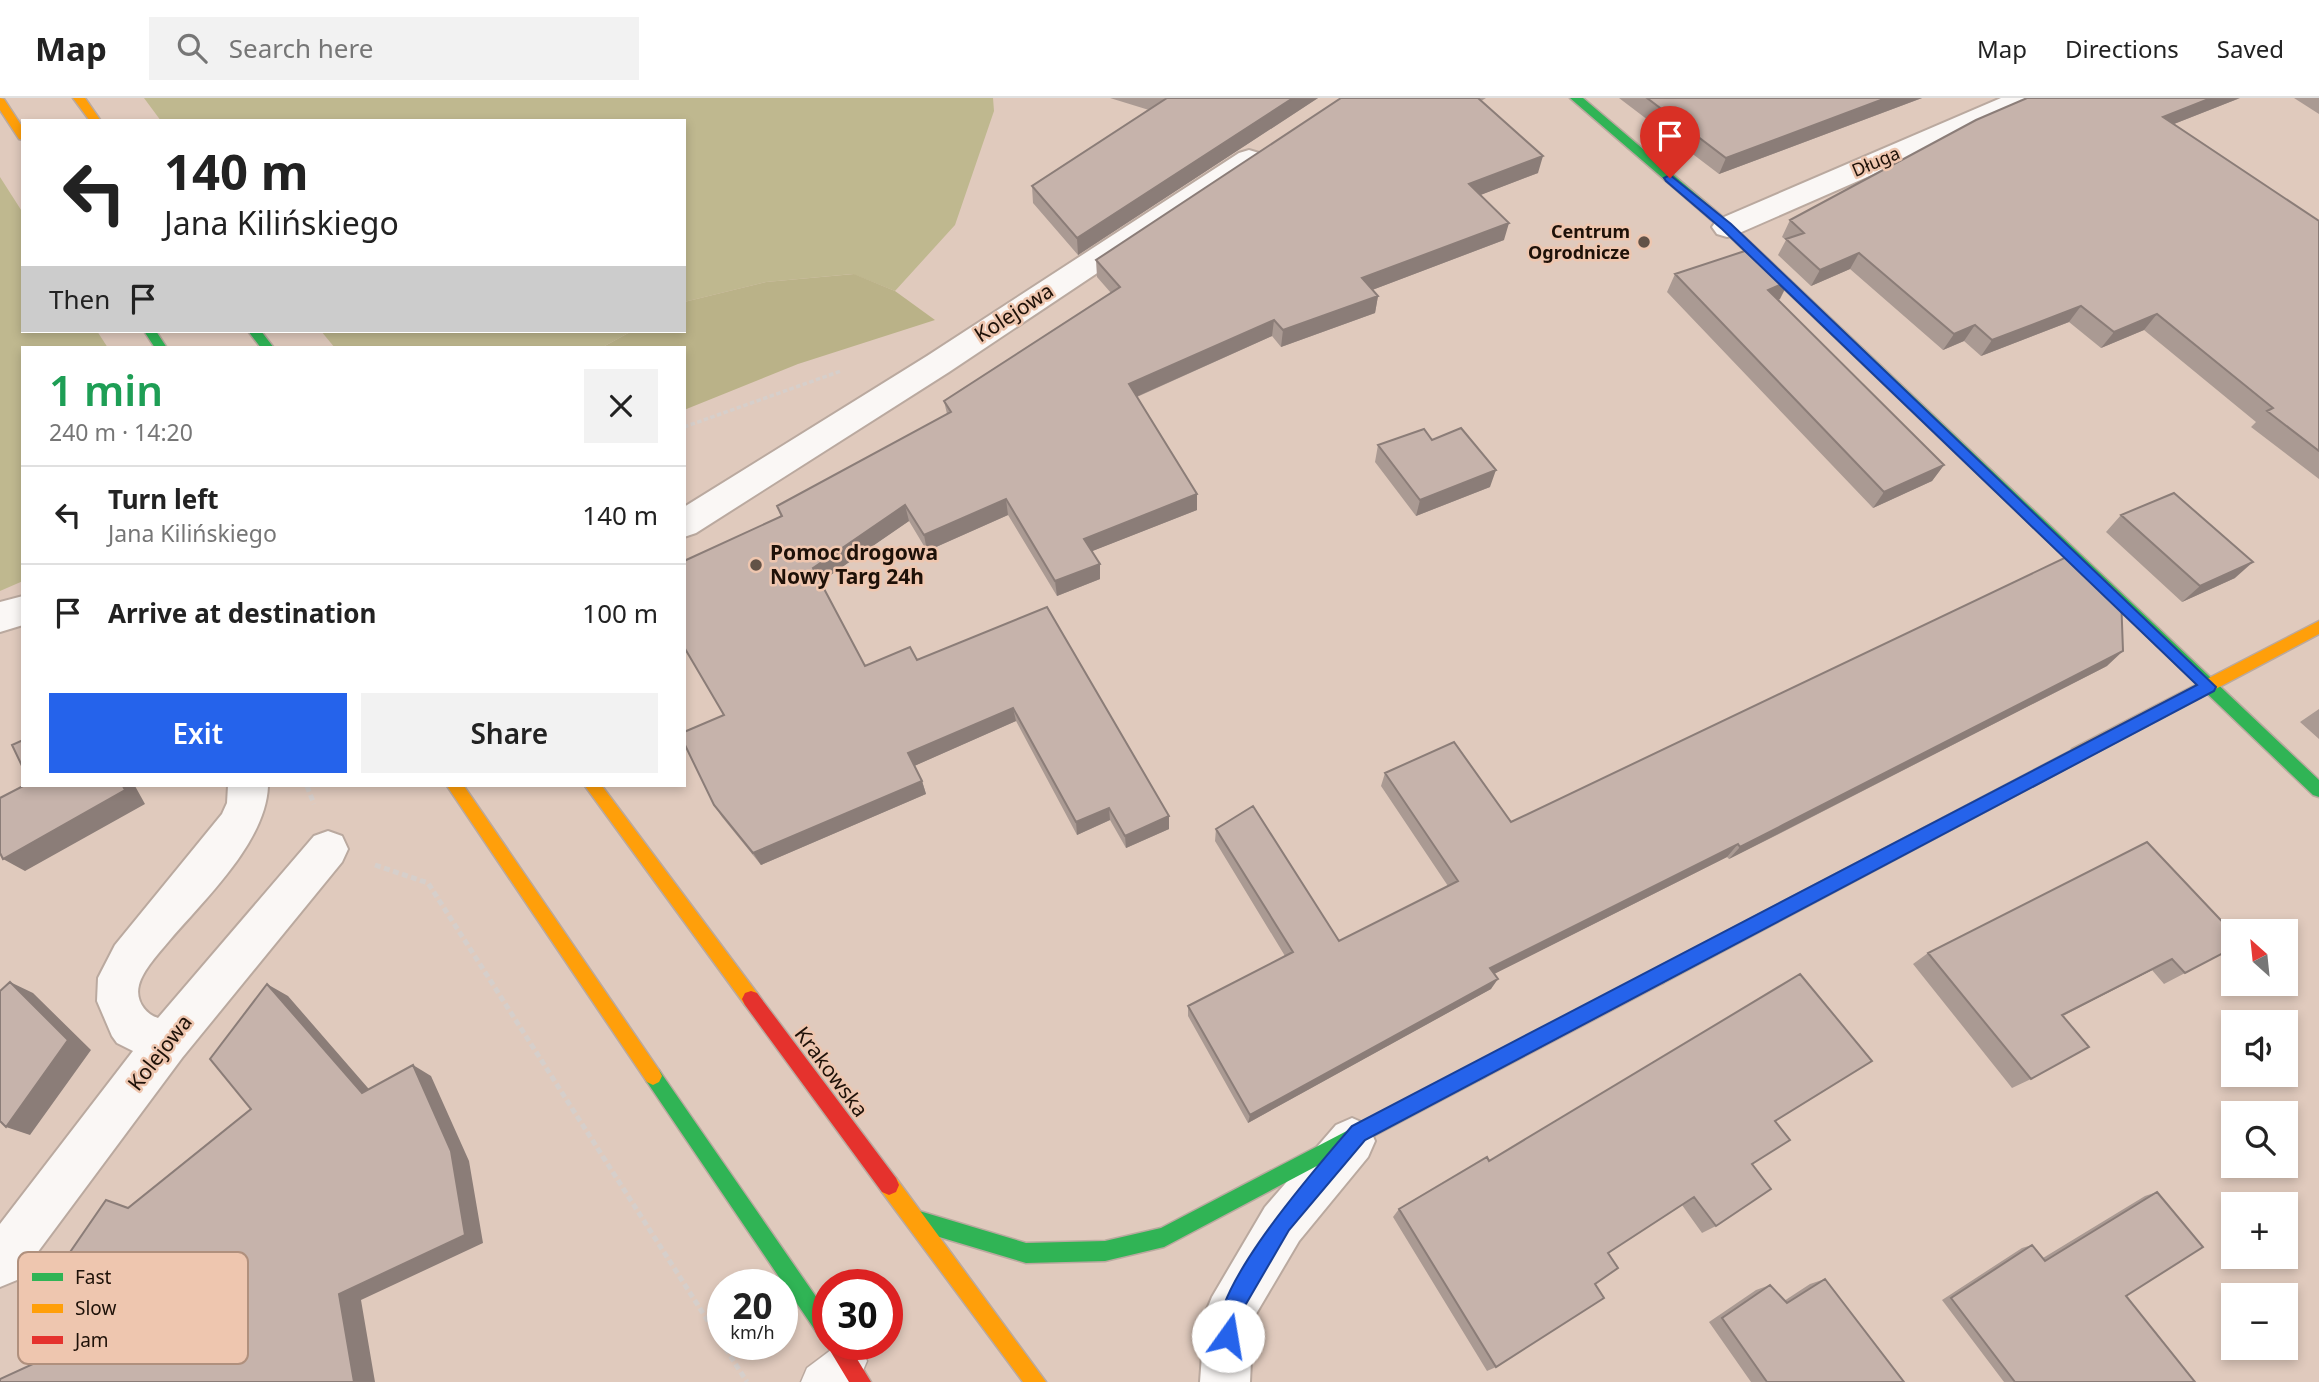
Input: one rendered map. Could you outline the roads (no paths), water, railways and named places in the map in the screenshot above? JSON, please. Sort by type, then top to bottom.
[{"type":"street","points":[[79,98],[95,119]]},
{"type":"street","points":[[1576,98],[1727,227],[2319,790]]},
{"type":"street","name":"Długa","points":[[1727,227],[2024,98]]},
{"type":"street","points":[[0,101],[21,134]]},
{"type":"street","name":"Kolejowa","points":[[686,523],[938,363],[1272,144]]},
{"type":"street","points":[[0,617],[21,611]]},
{"type":"street","points":[[916,1220],[1026,1253],[1105,1251],[1164,1237],[2319,627]]},
{"type":"street","points":[[166,1043],[131,1027],[118,1003],[118,980],[137,948],[219,851],[246,806],[250,792],[248,787]]},
{"type":"street","points":[[456,787],[812,1320]]},
{"type":"street","name":"Krakowska","points":[[594,787],[1036,1382]]},
{"type":"street","name":"Kolejowa","points":[[0,1263],[166,1043],[328,849]]},
{"type":"street","points":[[1225,1382],[1229,1314],[1282,1224],[1358,1133]]},
{"type":"place","name":"Centrum Ogrodnicze","points":[[1644,242]]},
{"type":"place","name":"Pomoc drogowa Nowy Targ 24h","points":[[756,565]]}]
